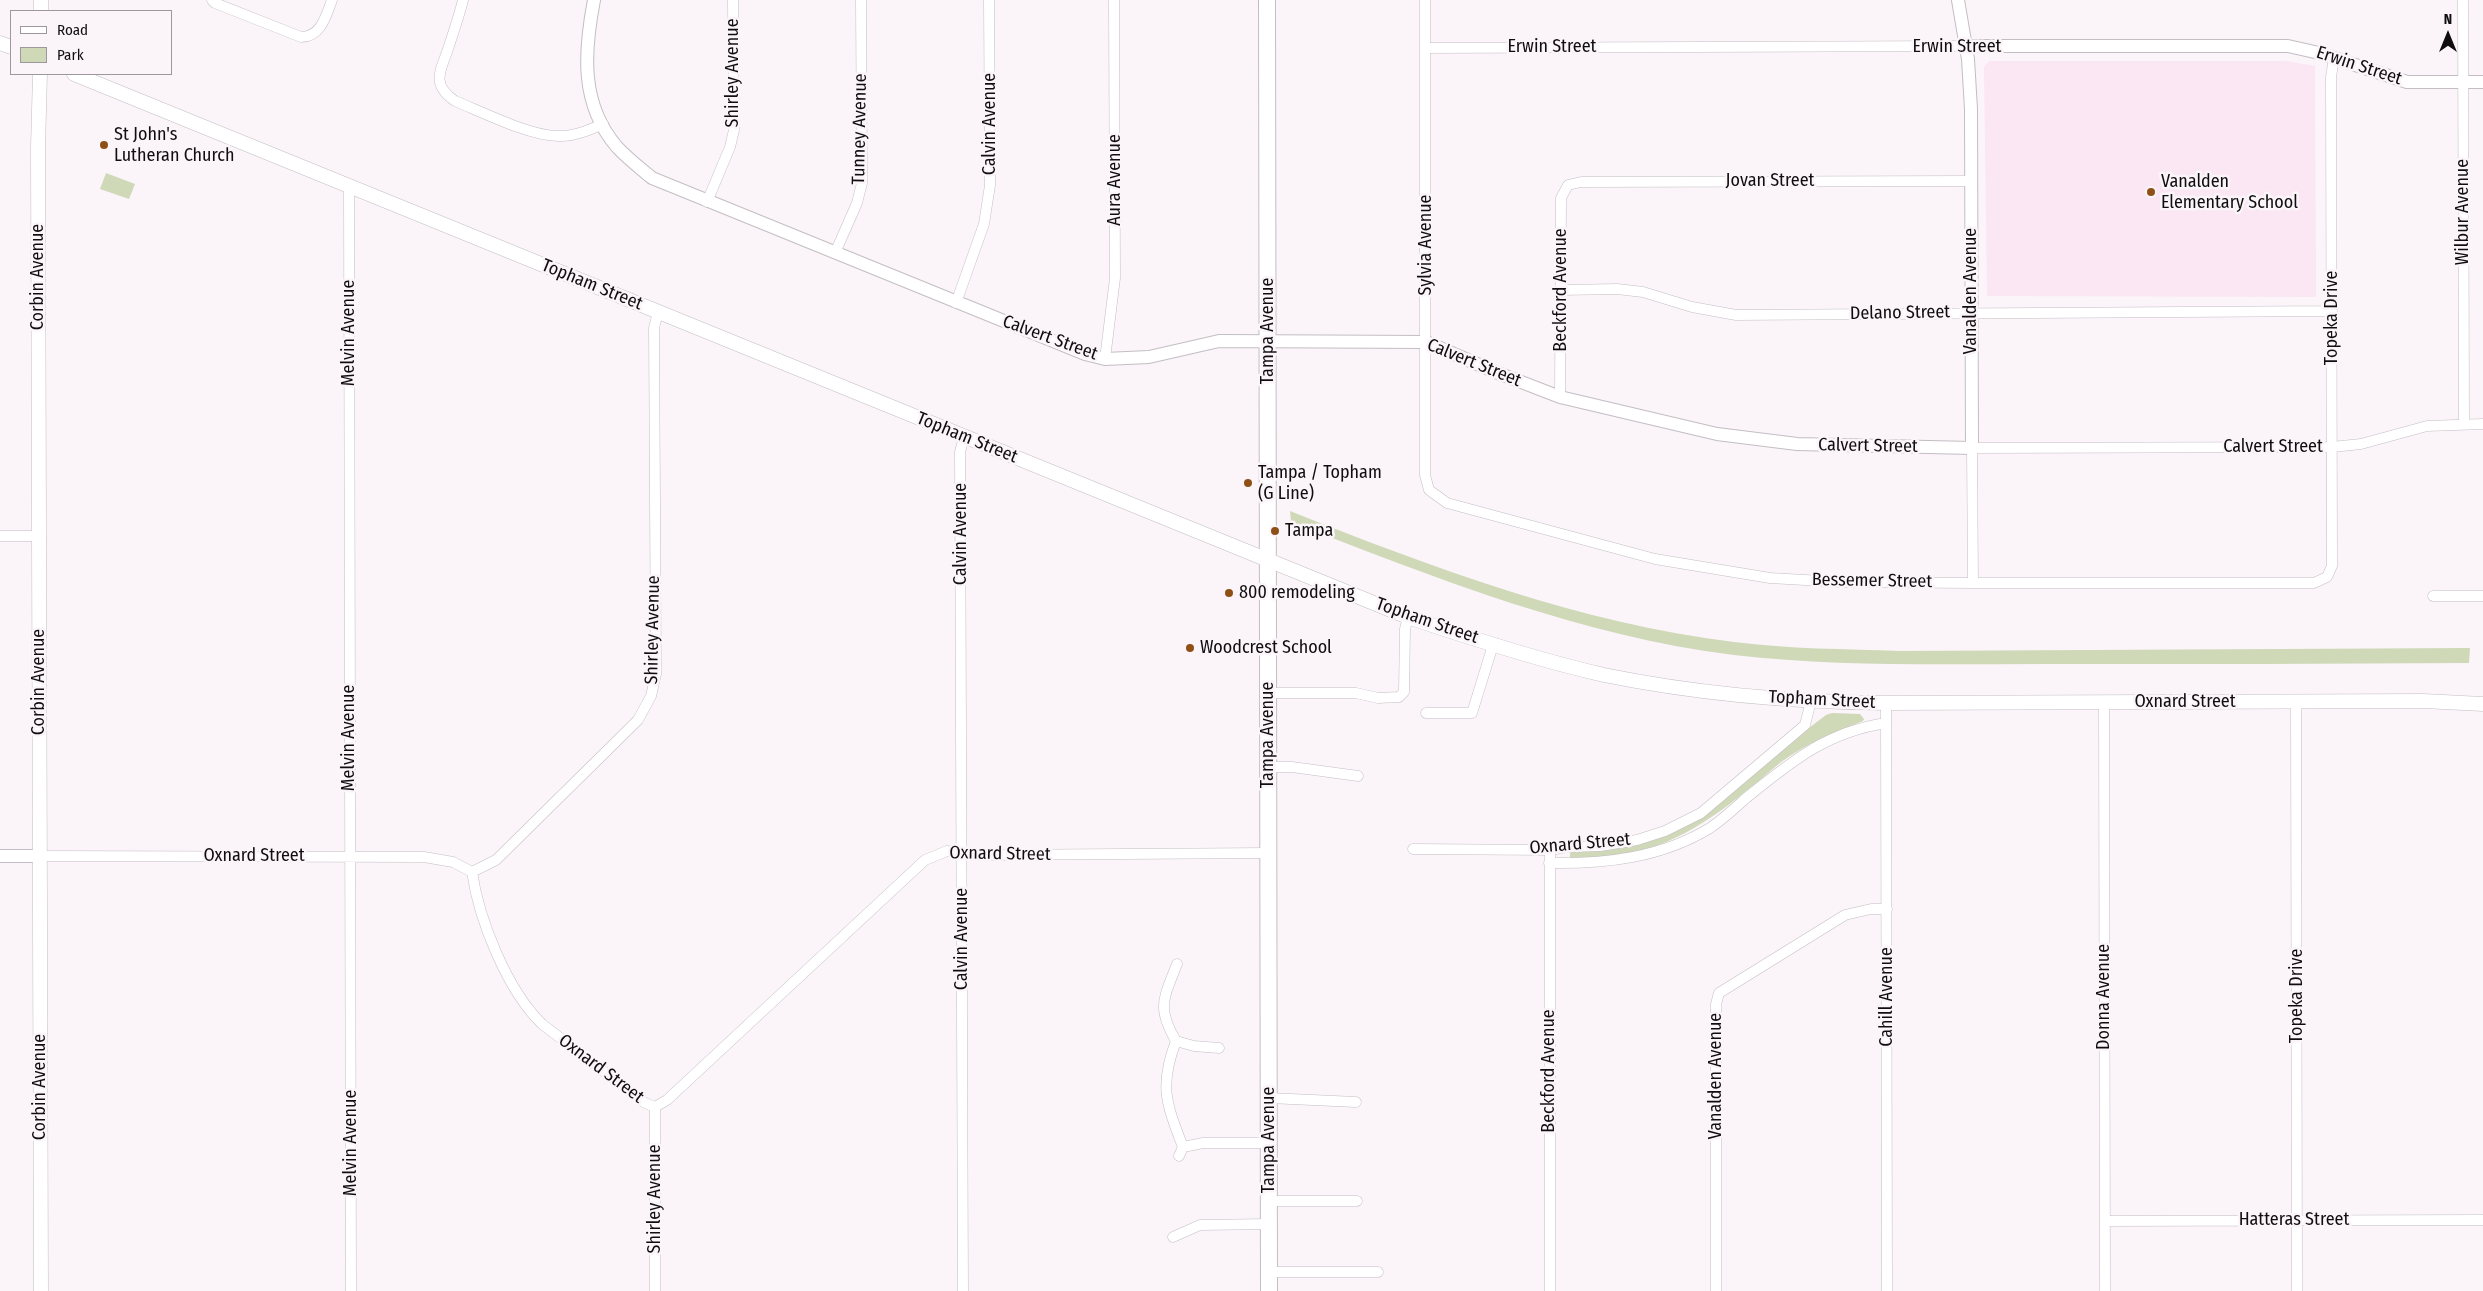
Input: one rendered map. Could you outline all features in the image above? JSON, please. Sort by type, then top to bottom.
[{"type":"main road","name":"Tampa Avenue","points":[[1267,0],[1269,1291]]},
{"type":"main road","name":"Corbin Avenue","points":[[40,75],[38,148],[41,1291]]},
{"type":"main road","name":"Topham Street","points":[[76,75],[1408,617],[1493,644],[1595,672],[1661,685],[1756,697],[1886,703]]},
{"type":"main road","name":"Oxnard Street","points":[[1886,703],[2296,701],[2467,702],[2483,704]]},
{"type":"street","points":[[212,0],[215,3],[301,37],[309,37],[316,32],[325,20],[332,0]]},
{"type":"street","points":[[463,0],[447,52],[439,68],[441,88],[446,96],[542,135],[571,135],[602,124]]},
{"type":"street","name":"Calvert Street","points":[[594,0],[586,53],[587,78],[590,92],[602,124],[617,146],[652,178],[956,303],[1084,354],[1105,359],[1149,357],[1210,342],[1426,342],[1560,397],[1717,434],[1798,444],[1972,448],[2332,447],[2361,444],[2427,426],[2483,424]]},
{"type":"street","name":"Shirley Avenue","points":[[707,202],[730,147],[734,130],[733,0]]},
{"type":"street","name":"Tunney Avenue","points":[[835,253],[857,203],[862,183],[861,0]]},
{"type":"street","name":"Calvin Avenue","points":[[956,303],[984,224],[990,185],[989,0]]},
{"type":"street","name":"Aura Avenue","points":[[1105,359],[1115,278],[1114,0]]},
{"type":"street","name":"Sylvia Avenue","points":[[1425,0],[1426,475],[1429,490]]},
{"type":"street","name":"Vanalden Avenue","points":[[1958,0],[1967,46],[1971,109],[1973,583]]},
{"type":"street","name":"Wilbur Avenue","points":[[2463,0],[2464,424]]},
{"type":"street","name":"Erwin Street","points":[[1425,48],[2288,46],[2334,58],[2407,82],[2483,82]]},
{"type":"street","name":"Topeka Drive","points":[[2327,577],[2332,566],[2331,77],[2334,58]]},
{"type":"street","name":"Jovan Street","points":[[1568,186],[1581,182],[1972,181]]},
{"type":"street","name":"Melvin Avenue","points":[[349,186],[351,1291]]},
{"type":"street","name":"Beckford Avenue","points":[[1560,397],[1561,198],[1568,186]]},
{"type":"street","name":"Delano Street","points":[[1561,290],[1617,289],[1643,292],[1692,307],[1736,315],[2332,311]]},
{"type":"street","name":"Shirley Avenue","points":[[472,872],[496,860],[604,754],[638,720],[651,696],[656,674],[654,328],[658,312]]},
{"type":"street","name":"Calvin Avenue","points":[[963,1291],[960,452],[964,437]]},
{"type":"street","name":"Bessemer Street","points":[[1429,490],[1447,503],[1655,559],[1712,570],[1770,578],[1822,581],[1973,583],[2314,583],[2327,577]]},
{"type":"street","points":[[0,536],[39,536]]},
{"type":"street","points":[[2433,596],[2483,596]]},
{"type":"street","points":[[1268,692],[1356,693],[1378,698],[1399,696],[1404,692],[1405,629],[1408,617]]},
{"type":"street","points":[[1426,714],[1472,713],[1493,644]]},
{"type":"street","name":"Oxnard Street","points":[[1413,849],[1550,850],[1567,847],[1600,846],[1637,840],[1665,831],[1701,813],[1805,725],[1811,701]]},
{"type":"street","name":"Topeka Drive","points":[[2296,701],[2297,1291]]},
{"type":"street","name":"Donna Avenue","points":[[2104,702],[2105,1291]]},
{"type":"street","name":"Cahill Avenue","points":[[1886,703],[1887,1291]]},
{"type":"street","name":"Oxnard Street","points":[[1550,863],[1601,862],[1628,859],[1667,848],[1711,827],[1797,758],[1832,737],[1886,723]]},
{"type":"street","points":[[1268,767],[1358,776]]},
{"type":"street","name":"Beckford Avenue","points":[[1550,850],[1550,1291]]},
{"type":"street","name":"Oxnard Street","points":[[0,856],[442,858],[472,872],[476,898],[482,918],[516,992],[527,1009],[542,1024],[645,1103],[656,1108],[667,1100],[925,860],[947,851],[960,851],[978,856],[1268,853]]},
{"type":"street","name":"Vanalden Avenue","points":[[1716,1291],[1716,1004],[1719,993],[1845,916],[1871,909],[1887,909]]},
{"type":"street","points":[[1177,964],[1164,996],[1163,1014],[1176,1041],[1165,1074],[1166,1093],[1181,1152],[1203,1143],[1269,1143]]},
{"type":"street","points":[[1176,1041],[1194,1046],[1219,1048]]},
{"type":"street","points":[[1269,1098],[1356,1102]]},
{"type":"street","name":"Shirley Avenue","points":[[655,1291],[656,1108]]},
{"type":"street","points":[[1269,1201],[1357,1201]]},
{"type":"street","name":"Hatteras Street","points":[[2105,1221],[2483,1220]]},
{"type":"street","points":[[1173,1237],[1200,1224],[1269,1224]]},
{"type":"street","points":[[1269,1272],[1378,1272]]},
{"type":"shaded area","name":"Vanalden Elementary School","points":[[1989,61],[2287,61],[2315,66],[2315,297],[1987,296],[1984,67]]},
{"type":"green space","points":[[106,173],[135,184],[129,199],[100,189]]},
{"type":"green space","points":[[1290,511],[1398,553],[1508,591],[1619,622],[1734,642],[1796,647],[1900,651],[2470,648],[2469,663],[1891,664],[1773,659],[1734,655],[1620,634],[1509,602],[1454,584],[1291,522]]},
{"type":"green space","points":[[1832,713],[1860,714],[1864,719],[1820,739],[1791,755],[1738,798],[1685,833],[1647,849],[1626,854],[1582,859],[1570,858],[1570,851],[1679,827],[1826,715]]},
{"type":"place","name":"St John's Lutheran Church","points":[[104,145]]},
{"type":"place","name":"Vanalden Elementary School","points":[[2151,192]]},
{"type":"place","name":"Tampa / Topham (G Line)","points":[[1248,483]]},
{"type":"place","name":"Tampa","points":[[1275,531]]},
{"type":"place","name":"800 remodeling","points":[[1229,593]]},
{"type":"place","name":"Woodcrest School","points":[[1190,648]]}]
